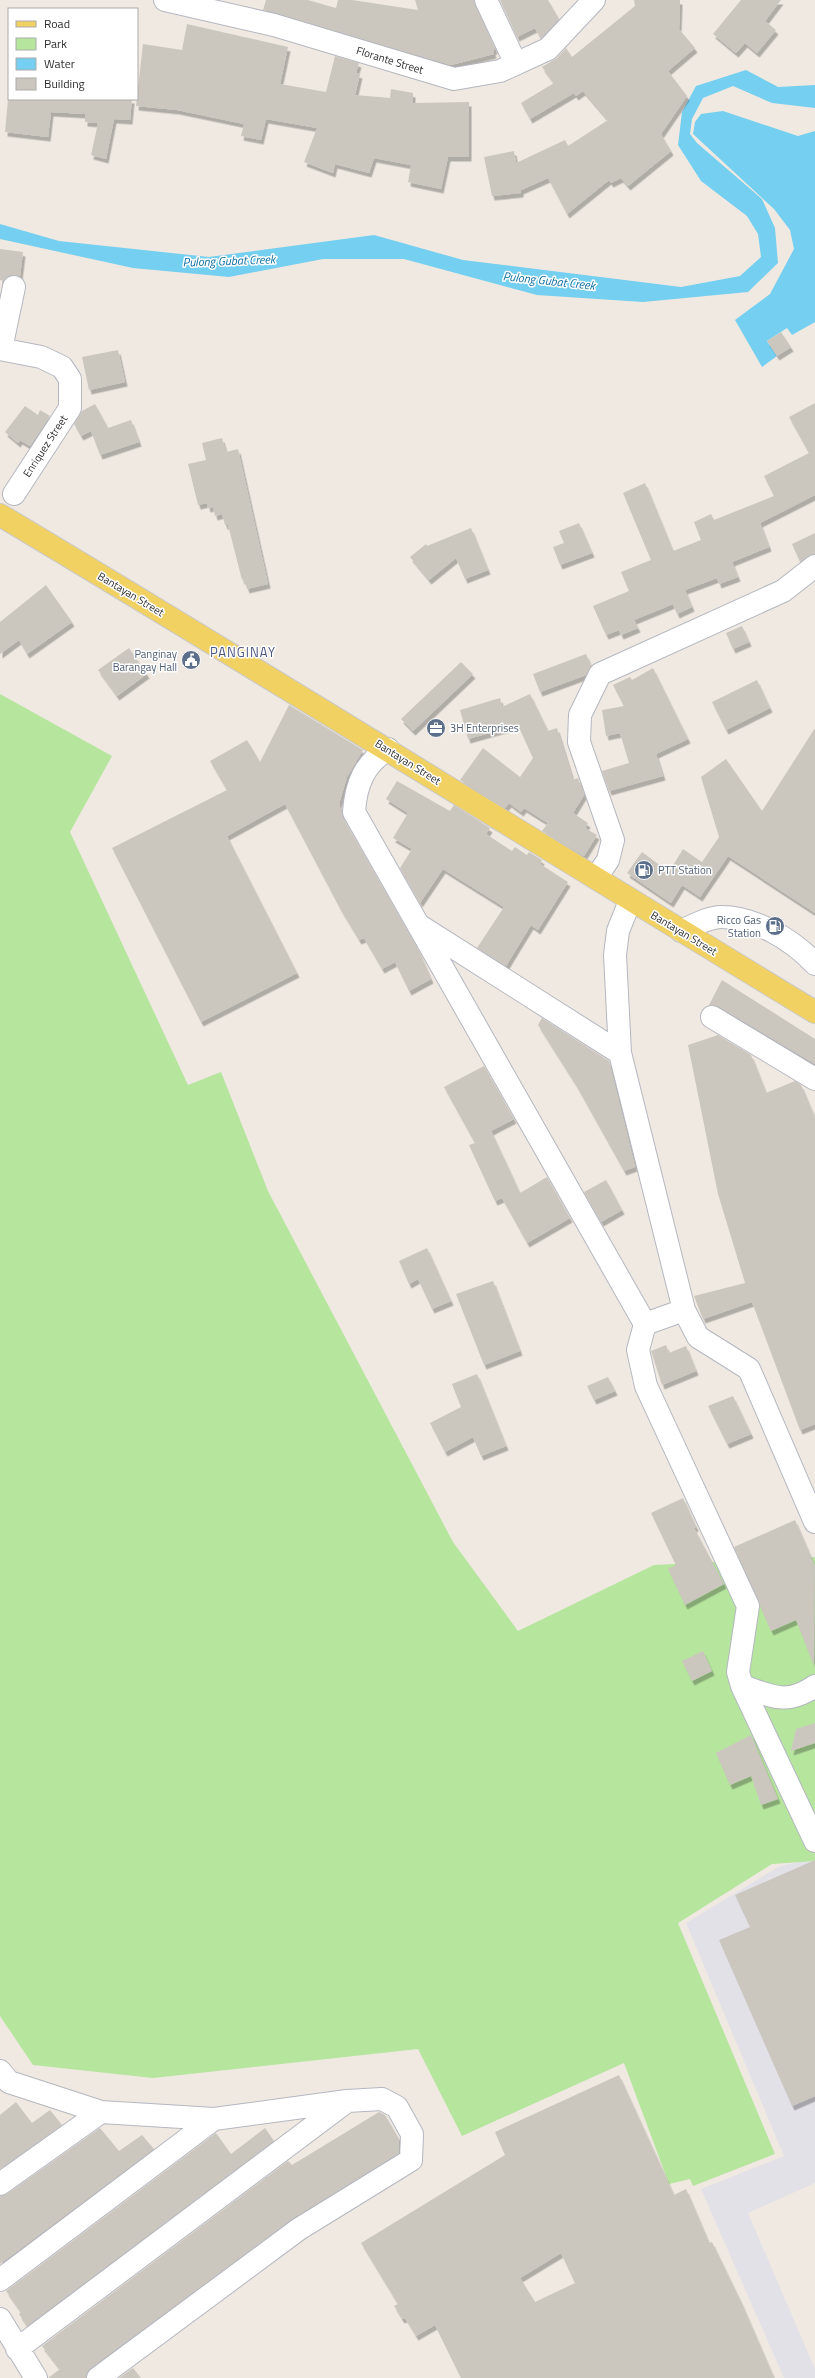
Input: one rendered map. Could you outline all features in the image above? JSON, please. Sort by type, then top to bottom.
[{"type":"main road","name":"Bantayan Street","points":[[5,509],[596,878],[630,901],[815,1012]]},
{"type":"street","name":"Florante Street","points":[[165,0],[274,25],[454,79],[500,71],[548,49],[594,0]]},
{"type":"street","points":[[486,0],[516,64]]},
{"type":"street","points":[[0,349],[14,287]]},
{"type":"street","name":"Enriquez Street","points":[[0,349],[41,357],[62,367],[70,379],[70,408],[5,509]]},
{"type":"street","points":[[596,878],[608,860],[613,840],[580,742],[580,715],[600,674],[783,591],[815,566]]},
{"type":"street","points":[[388,749],[373,758],[356,790],[354,812],[645,1324],[638,1350],[646,1386],[748,1606],[738,1672],[742,1686],[810,1817],[815,1840]]},
{"type":"street","points":[[630,901],[618,931],[615,955],[620,1054],[684,1310],[698,1337],[749,1369],[815,1522]]},
{"type":"street","points":[[681,931],[720,916],[737,919],[770,930],[786,939],[815,964]]},
{"type":"street","points":[[417,924],[620,1054]]},
{"type":"street","points":[[712,1017],[815,1079]]},
{"type":"street","points":[[645,1324],[684,1310]]},
{"type":"street","points":[[742,1686],[779,1698],[793,1698],[815,1686]]},
{"type":"street","points":[[3,2080],[101,2112],[214,2119],[347,2101],[382,2099],[397,2107],[412,2134],[411,2160],[299,2229],[98,2378]]},
{"type":"street","points":[[17,2349],[347,2101]]},
{"type":"street","points":[[0,2184],[101,2112]]},
{"type":"street","points":[[0,2280],[214,2119]]},
{"type":"street","points":[[0,2319],[36,2378]]},
{"type":"shaded area","points":[[815,1857],[815,2183],[748,2213],[815,2369],[815,2378],[784,2378],[701,2189],[784,2156],[686,1923],[778,1867]]},
{"type":"green space","points":[[0,694],[112,756],[70,832],[188,1085],[221,1072],[268,1191],[453,1542],[518,1631],[654,1565],[815,1557],[815,1861],[772,1864],[678,1923],[775,2154],[693,2186],[690,2179],[669,2184],[624,2063],[462,2136],[418,2049],[153,2078],[33,2065],[0,2016]]},
{"type":"water","name":"Pulong Gubat Creek","points":[[746,70],[778,87],[815,85],[815,108],[772,103],[733,86],[703,98],[692,119],[690,134],[697,143],[762,199],[775,228],[778,263],[748,292],[643,302],[537,295],[404,259],[323,259],[229,277],[133,268],[0,239],[0,224],[59,241],[209,257],[374,235],[463,260],[681,287],[740,276],[761,257],[758,234],[747,216],[701,181],[678,145],[682,112],[696,86]]},
{"type":"water","points":[[723,111],[798,136],[815,131],[815,322],[792,335],[787,328],[767,341],[777,356],[762,367],[735,320],[770,294],[794,249],[790,230],[774,209],[693,134],[695,122],[701,114]]},
{"type":"building","points":[[266,0],[308,0],[336,8],[338,0],[352,0],[418,10],[415,0],[474,0],[495,49],[493,51],[494,54],[451,65],[263,10]]},
{"type":"building","points":[[500,0],[548,0],[559,19],[541,39],[535,28],[517,37]]},
{"type":"building","points":[[634,0],[680,0],[679,29],[695,48],[668,71],[687,96],[661,134],[671,151],[628,186],[621,178],[611,183],[609,180],[567,214],[548,178],[521,190],[521,193],[492,196],[484,157],[514,151],[516,163],[565,140],[568,146],[608,120],[583,91],[576,96],[574,93],[530,119],[521,103],[554,83],[542,67],[557,58],[566,48],[572,57],[635,6]]},
{"type":"building","points":[[741,0],[781,0],[765,21],[776,30],[757,53],[745,43],[736,53],[713,34]]},
{"type":"building","points":[[187,24],[288,47],[280,84],[326,92],[335,56],[359,63],[356,73],[360,74],[355,95],[390,98],[391,89],[413,93],[413,103],[469,102],[469,157],[448,157],[441,189],[408,182],[411,165],[374,158],[369,173],[335,164],[333,173],[304,162],[317,128],[266,119],[261,140],[241,136],[244,124],[177,110],[136,106],[137,100],[138,100],[143,44],[182,50]]},
{"type":"building","points":[[8,99],[132,100],[130,120],[114,119],[106,159],[91,155],[98,123],[85,122],[85,114],[51,112],[48,137],[5,132]]},
{"type":"building","points":[[0,249],[23,252],[20,276],[10,275],[4,281],[0,280]]},
{"type":"building","points":[[781,332],[791,347],[777,356],[767,341]]},
{"type":"building","points":[[118,350],[125,382],[89,390],[82,357]]},
{"type":"building","points":[[815,403],[815,495],[760,523],[769,547],[732,562],[738,577],[719,584],[717,578],[685,590],[692,607],[677,614],[673,604],[634,620],[638,628],[621,635],[619,630],[606,635],[593,606],[629,591],[621,572],[651,560],[623,493],[645,483],[673,551],[701,540],[694,522],[711,514],[714,520],[774,496],[764,476],[809,453],[789,417]]},
{"type":"building","points":[[95,404],[108,428],[131,420],[139,442],[100,455],[91,431],[81,436],[74,424],[82,411]]},
{"type":"building","points":[[25,406],[38,415],[40,410],[50,416],[30,446],[20,440],[18,443],[5,432]]},
{"type":"building","points":[[222,438],[226,452],[238,449],[268,584],[247,589],[244,579],[242,580],[228,525],[225,525],[222,514],[215,516],[213,507],[208,508],[207,503],[198,505],[188,464],[206,460],[202,443]]},
{"type":"building","points":[[579,523],[592,553],[560,565],[553,547],[564,543],[559,531]]},
{"type":"building","points":[[471,528],[488,570],[465,579],[456,558],[429,580],[410,557],[426,544],[427,546]]},
{"type":"building","points":[[815,533],[815,554],[800,562],[792,544]]},
{"type":"building","points":[[46,585],[72,622],[27,654],[19,640],[0,654],[0,622]]},
{"type":"building","points":[[742,626],[749,642],[733,649],[726,633]]},
{"type":"building","points":[[129,648],[147,674],[117,696],[98,670]]},
{"type":"building","points":[[586,654],[591,666],[586,675],[540,692],[533,674]]},
{"type":"building","points":[[461,662],[473,674],[413,731],[401,719]]},
{"type":"building","points":[[653,668],[688,739],[656,754],[663,776],[609,791],[602,771],[629,763],[620,733],[606,736],[602,710],[624,706],[613,685],[630,677],[632,680]]},
{"type":"building","points":[[757,680],[770,708],[726,730],[712,702]]},
{"type":"building","points":[[530,694],[548,731],[557,728],[573,780],[578,778],[584,795],[573,813],[588,823],[585,828],[597,835],[584,856],[542,831],[548,823],[524,808],[521,812],[509,803],[505,808],[460,780],[483,748],[520,777],[533,758],[518,725],[468,739],[460,710],[500,698],[502,707]]},
{"type":"building","points":[[289,705],[363,750],[347,777],[339,804],[343,818],[418,949],[431,979],[409,991],[395,962],[382,969],[364,938],[359,940],[342,912],[285,804],[227,836],[297,973],[201,1022],[112,848],[227,790],[210,761],[247,740],[260,762]]},
{"type":"building","points":[[815,728],[815,913],[728,856],[700,897],[682,885],[671,903],[627,873],[642,852],[669,872],[683,849],[702,862],[719,837],[701,777],[726,759],[762,811]]},
{"type":"building","points":[[397,781],[450,811],[454,805],[490,828],[486,834],[512,851],[515,847],[527,855],[529,852],[542,860],[540,864],[568,882],[538,930],[531,925],[506,966],[477,948],[504,907],[443,869],[420,903],[400,868],[412,849],[393,838],[408,813],[386,799]]},
{"type":"building","points":[[722,980],[815,1039],[815,1064],[718,1006],[709,1005]]},
{"type":"building","points":[[542,1018],[609,1061],[635,1167],[624,1171],[576,1085],[538,1025]]},
{"type":"building","points":[[718,1035],[751,1055],[766,1093],[795,1081],[801,1085],[815,1118],[815,1424],[800,1430],[752,1302],[703,1319],[694,1296],[745,1283],[718,1194],[688,1045]]},
{"type":"building","points":[[484,1066],[514,1119],[491,1131],[520,1193],[547,1177],[570,1218],[527,1243],[502,1198],[495,1201],[469,1145],[475,1143],[444,1087]]},
{"type":"building","points":[[606,1180],[622,1210],[601,1222],[584,1192]]},
{"type":"building","points":[[427,1248],[451,1301],[432,1309],[418,1279],[409,1284],[399,1261]]},
{"type":"building","points":[[493,1281],[520,1351],[484,1365],[456,1294]]},
{"type":"building","points":[[666,1345],[669,1353],[686,1346],[696,1371],[662,1385],[651,1351]]},
{"type":"building","points":[[477,1374],[506,1446],[481,1456],[473,1437],[445,1452],[430,1423],[461,1407],[452,1384]]},
{"type":"building","points":[[608,1377],[615,1391],[594,1400],[587,1386]]},
{"type":"building","points":[[733,1396],[751,1434],[727,1444],[708,1406]]},
{"type":"building","points":[[683,1498],[696,1527],[694,1528],[724,1584],[685,1605],[668,1569],[676,1565],[651,1513]]},
{"type":"building","points":[[795,1520],[815,1566],[814,1666],[796,1620],[771,1631],[734,1547]]},
{"type":"building","points":[[703,1651],[712,1671],[692,1681],[682,1661]]},
{"type":"building","points":[[815,1723],[815,1743],[791,1751],[796,1729]]},
{"type":"building","points":[[751,1735],[778,1799],[761,1805],[751,1776],[730,1785],[716,1753]]},
{"type":"building","points":[[815,1860],[815,2096],[792,2106],[719,1940],[750,1927],[735,1895]]},
{"type":"building","points":[[619,2075],[674,2195],[686,2189],[709,2243],[712,2242],[741,2302],[774,2378],[461,2378],[435,2325],[416,2336],[405,2318],[402,2319],[394,2306],[398,2304],[361,2243],[505,2155],[495,2132]],"holes":[[[561,2253],[575,2283],[535,2302],[520,2278]]]},
{"type":"building","points":[[16,2102],[32,2123],[50,2110],[62,2125],[0,2169],[0,2115]]},
{"type":"building","points":[[379,2112],[385,2115],[399,2139],[399,2153],[292,2219],[91,2368],[86,2378],[48,2378],[60,2369],[42,2346],[288,2161],[292,2165]]},
{"type":"building","points":[[100,2128],[119,2151],[142,2135],[154,2149],[0,2264],[0,2196],[7,2194]]},
{"type":"building","points":[[265,2128],[274,2141],[27,2326],[19,2314],[21,2312],[6,2291],[216,2133],[231,2154]]},
{"type":"building","points":[[133,2368],[141,2378],[119,2378]]},
{"type":"place","name":"Panginay Barangay Hall","points":[[191,660]]},
{"type":"place","name":"3H Enterprises","points":[[436,728]]},
{"type":"place","name":"PTT Station","points":[[644,870]]},
{"type":"place","name":"Ricco Gas Station","points":[[775,926]]},
{"type":"district","name":"PANGINAY","points":[[243,652]]}]
